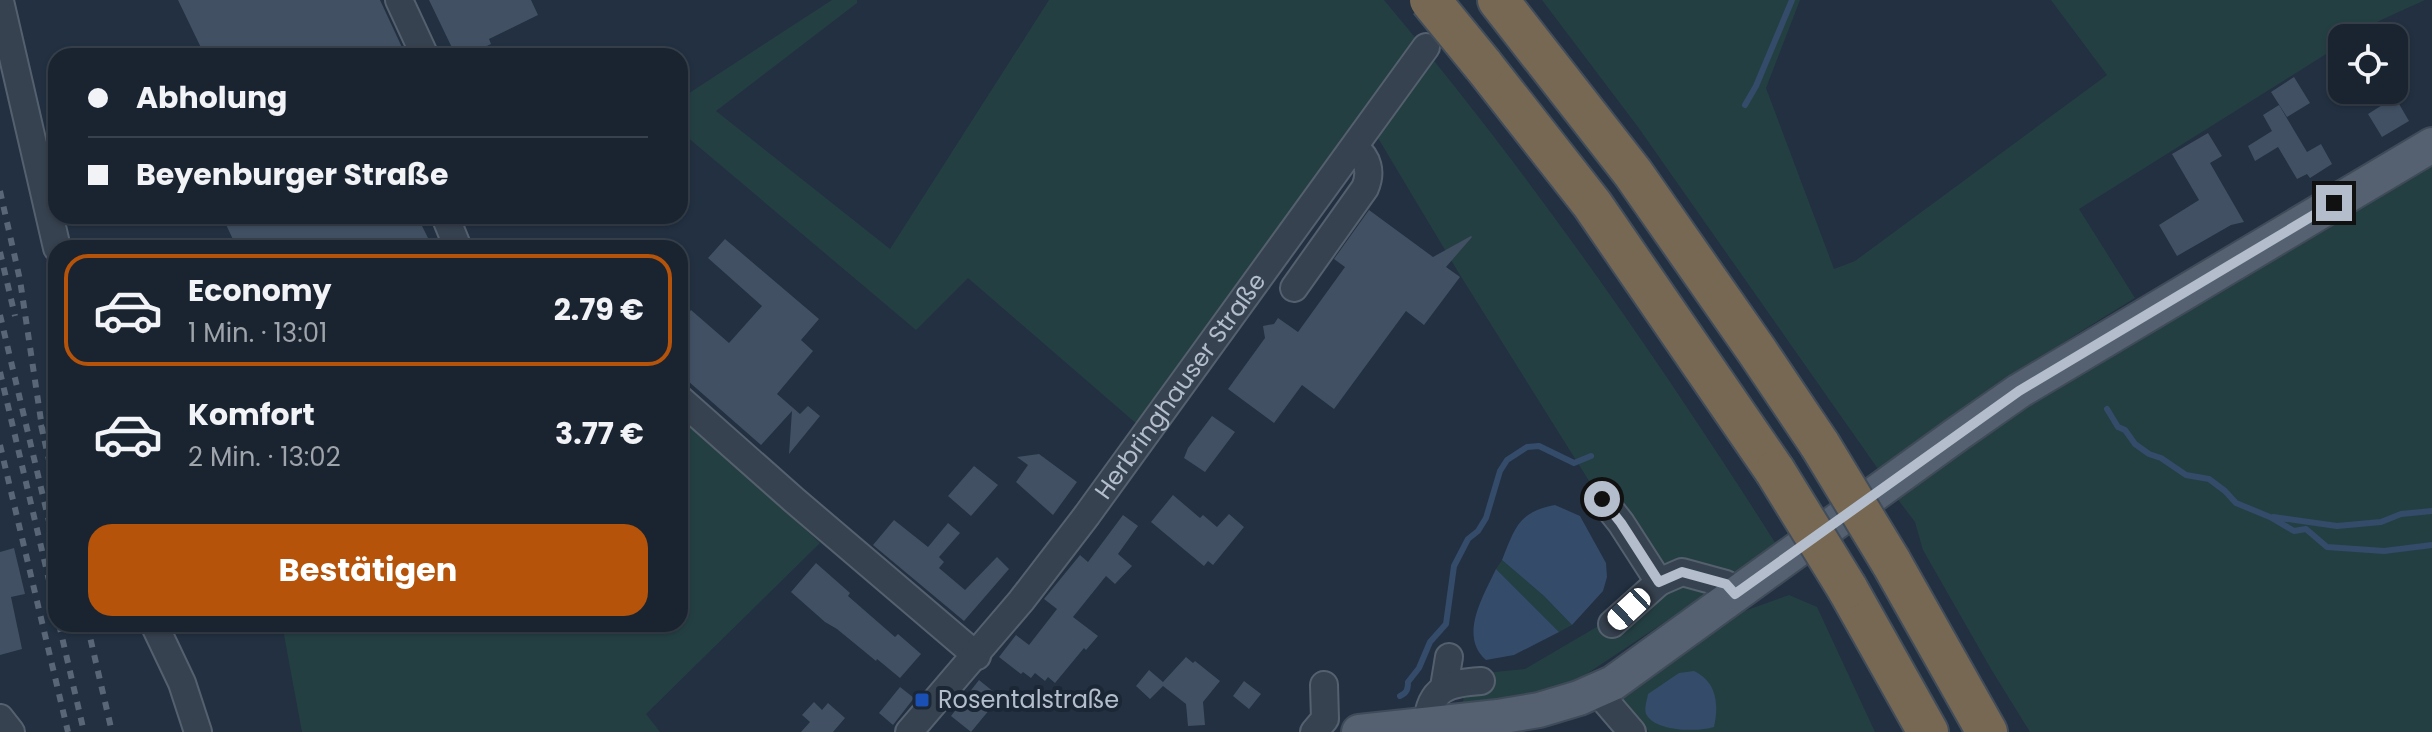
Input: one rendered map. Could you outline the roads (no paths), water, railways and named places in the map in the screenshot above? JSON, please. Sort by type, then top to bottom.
[{"type":"highway","points":[[1430,0],[1592,204],[1775,471],[1847,588],[1928,732]]},
{"type":"highway","points":[[1507,12],[1633,173],[1749,338],[1820,445],[1891,562],[1987,732]]},
{"type":"main road","points":[[1359,732],[1539,710],[1613,683],[2019,391],[2432,145]]},
{"type":"street","points":[[399,0],[421,48]]},
{"type":"street","points":[[0,1],[48,209]]},
{"type":"street","name":"Herbringhauser Straße","points":[[916,727],[977,656],[1109,486],[1426,47]]},
{"type":"street","points":[[1294,288],[1369,180],[1362,153],[1355,148]]},
{"type":"street","points":[[688,406],[977,656]]},
{"type":"street","points":[[1602,499],[1621,523],[1672,571],[1726,584],[1735,594]]},
{"type":"street","points":[[1612,624],[1672,571]]},
{"type":"street","points":[[158,632],[182,683],[198,732]]},
{"type":"street","points":[[1427,725],[1428,708],[1444,687],[1449,657]]},
{"type":"street","points":[[1444,687],[1481,681]]},
{"type":"street","points":[[1314,732],[1325,719],[1324,685]]},
{"type":"street","points":[[1596,690],[1632,732]]},
{"type":"street","points":[[0,718],[11,732]]},
{"type":"water","points":[[1555,505],[1580,516],[1606,563],[1607,577],[1603,591],[1572,625],[1502,560],[1525,517]]},
{"type":"water","points":[[1496,569],[1559,632],[1514,655],[1486,660],[1478,650],[1474,628],[1480,603]]},
{"type":"water","points":[[1694,671],[1712,687],[1716,710],[1714,727],[1677,729],[1651,720],[1645,711],[1648,694],[1679,673]]},
{"type":"waterway","points":[[1745,105],[1792,0]]},
{"type":"waterway","points":[[2107,409],[2118,427],[2149,454],[2161,458],[2186,475],[2209,479],[2236,503],[2294,531],[2306,529],[2327,547],[2384,551],[2432,545]]},
{"type":"waterway","points":[[1400,696],[1407,690],[1408,682],[1419,668],[1430,642],[1446,624],[1454,566],[1468,539],[1486,518],[1500,471],[1507,460],[1527,447],[1539,446],[1574,463],[1591,456]]},
{"type":"waterway","points":[[2273,517],[2337,526],[2381,522],[2401,514],[2432,511]]},
{"type":"railway","points":[[0,191],[20,280],[43,434]]},
{"type":"railway","points":[[0,252],[15,316]]},
{"type":"railway","points":[[0,315],[48,517]]},
{"type":"railway","points":[[0,372],[48,576]]},
{"type":"railway","points":[[41,425],[48,456]]},
{"type":"railway","points":[[0,445],[68,732]]},
{"type":"railway","points":[[61,632],[84,732]]},
{"type":"railway","points":[[89,632],[112,732]]},
{"type":"place","name":"Rosentalstraße","points":[[922,700]]}]
